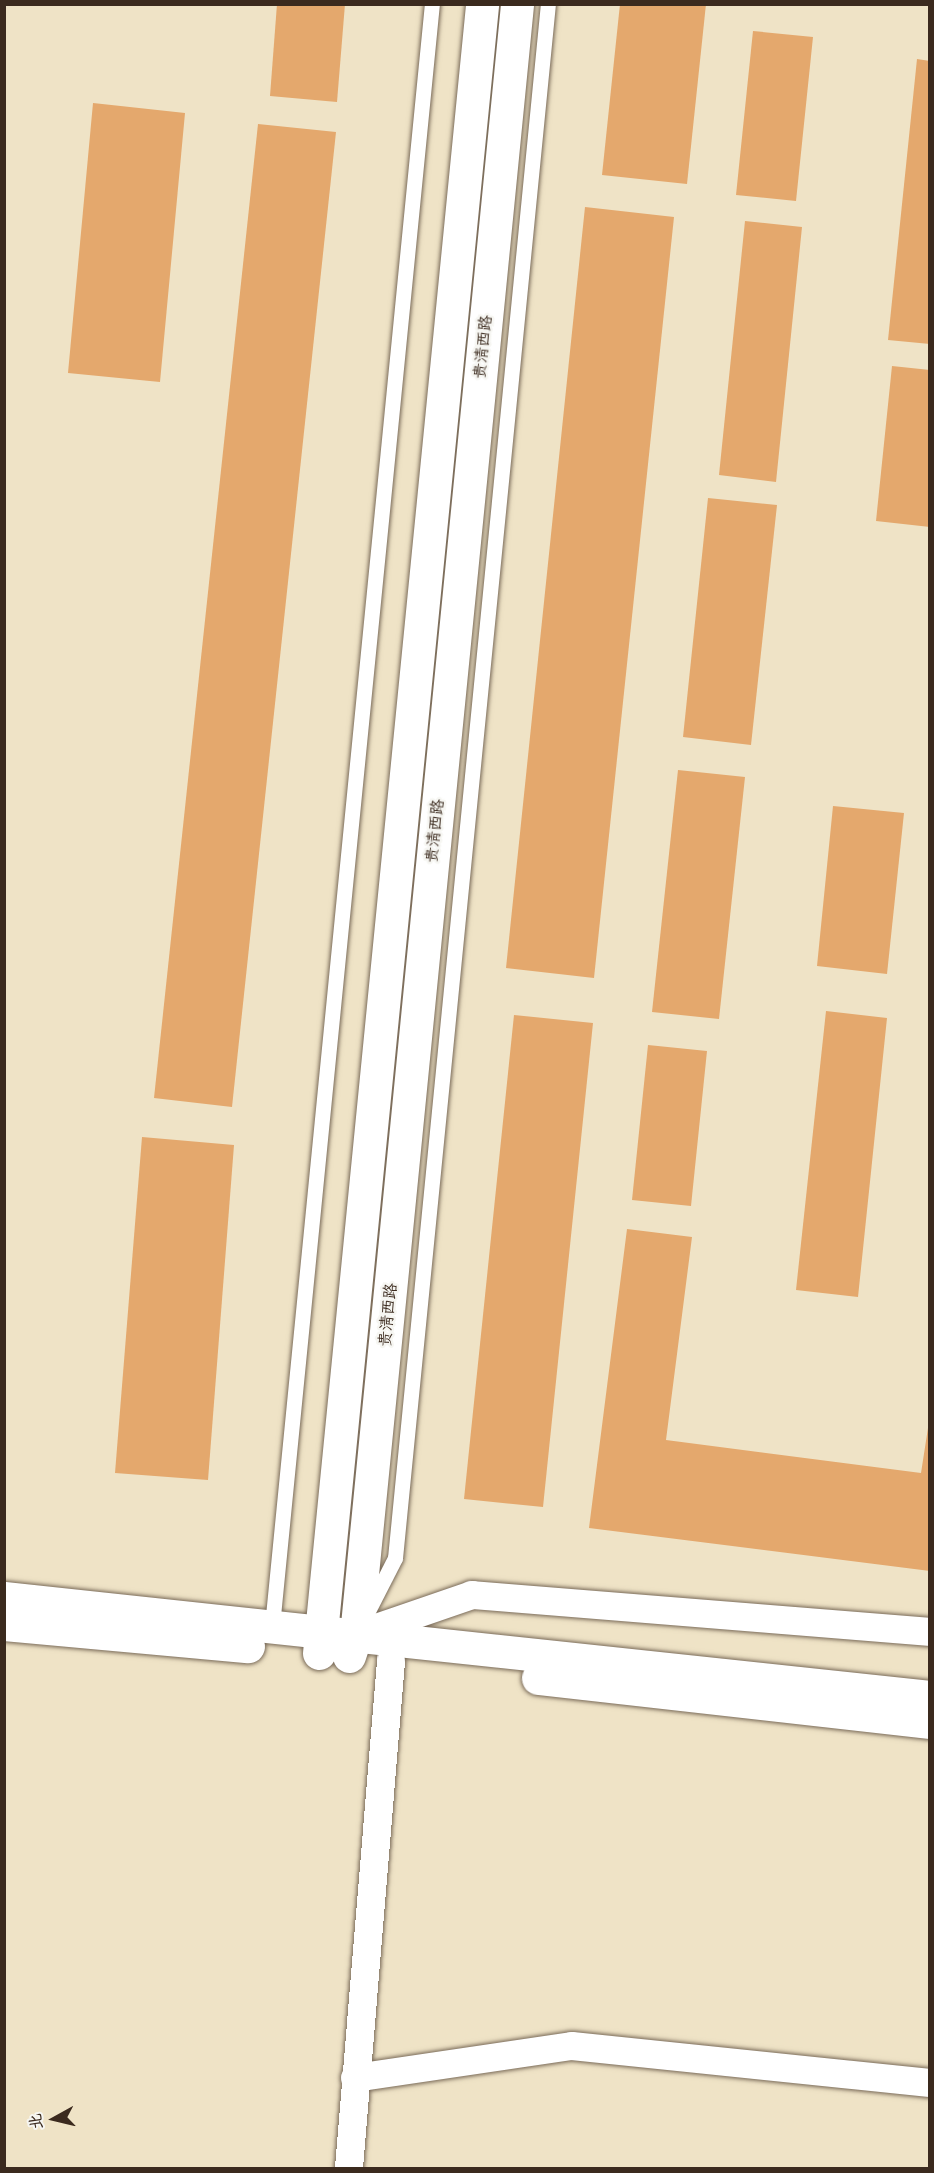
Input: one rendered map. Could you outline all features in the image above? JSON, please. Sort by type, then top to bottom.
[{"type":"main road","points":[[336,1644],[482,4]]},
{"type":"main road","name":"贵清西路","points":[[336,1644],[517,4]]},
{"type":"main road","points":[[4,1598],[272,1626],[391,1661],[930,1722]]},
{"type":"main road","points":[[4,1624],[336,1644],[930,1697]]},
{"type":"street","points":[[336,1644],[472,1596],[930,1632]]},
{"type":"street","points":[[349,2169],[391,1661]]},
{"type":"street","points":[[355,2078],[572,2046],[930,2083]]},
{"type":"lane","points":[[272,1626],[432,4]]},
{"type":"lane","points":[[336,1644],[395,1558],[548,4]]},
{"type":"building","points":[[277,4],[345,4],[337,102],[270,96]]},
{"type":"building","points":[[620,4],[706,4],[687,184],[602,175]]},
{"type":"building","points":[[753,31],[813,37],[796,201],[736,195]]},
{"type":"building","points":[[917,59],[930,61],[930,344],[888,340]]},
{"type":"building","points":[[93,103],[185,113],[160,382],[68,373]]},
{"type":"building","points":[[258,124],[336,132],[232,1107],[154,1098]]},
{"type":"building","points":[[585,207],[674,217],[594,978],[506,968]]},
{"type":"building","points":[[745,221],[802,227],[776,482],[719,475]]},
{"type":"building","points":[[892,366],[930,370],[930,527],[876,521]]},
{"type":"building","points":[[708,498],[777,505],[751,745],[683,737]]},
{"type":"building","points":[[678,770],[745,777],[719,1019],[652,1012]]},
{"type":"building","points":[[833,806],[904,813],[887,974],[817,966]]},
{"type":"building","points":[[826,1011],[887,1018],[858,1297],[796,1290]]},
{"type":"building","points":[[514,1015],[593,1023],[543,1507],[464,1499]]},
{"type":"building","points":[[648,1045],[707,1051],[691,1206],[632,1200]]},
{"type":"building","points":[[142,1137],[234,1145],[208,1480],[115,1473]]},
{"type":"building","points":[[627,1229],[692,1237],[666,1440],[921,1473],[930,1415],[930,1571],[589,1528]]}]
